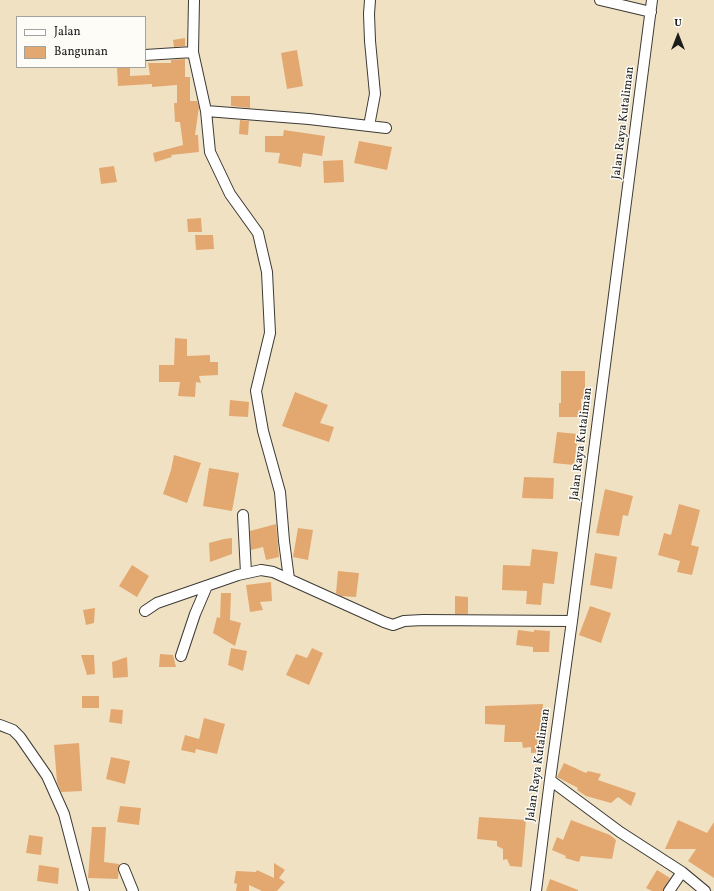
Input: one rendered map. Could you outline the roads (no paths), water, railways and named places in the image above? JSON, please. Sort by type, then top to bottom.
[{"type":"street","points":[[194,0],[193,52],[206,112],[210,152],[230,194],[258,233],[267,272],[270,333],[256,391],[263,431],[280,492],[289,579]]},
{"type":"street","points":[[369,126],[375,94],[370,41],[370,0]]},
{"type":"street","points":[[600,0],[651,12]]},
{"type":"street","name":"Jalan Raya Kutaliman","points":[[536,891],[652,0]]},
{"type":"street","points":[[146,55],[193,52]]},
{"type":"street","points":[[206,112],[309,119],[386,128]]},
{"type":"street","points":[[243,515],[246,573]]},
{"type":"street","points":[[145,611],[157,603],[246,573],[261,570],[273,572],[393,625],[404,621],[423,620],[572,621]]},
{"type":"street","points":[[181,656],[195,614],[207,586]]},
{"type":"street","points":[[0,725],[14,730],[47,776],[64,814],[84,891]]},
{"type":"street","points":[[550,780],[620,832],[682,872],[705,891]]},
{"type":"street","points":[[124,869],[132,891]]},
{"type":"street","points":[[669,891],[682,872]]}]
